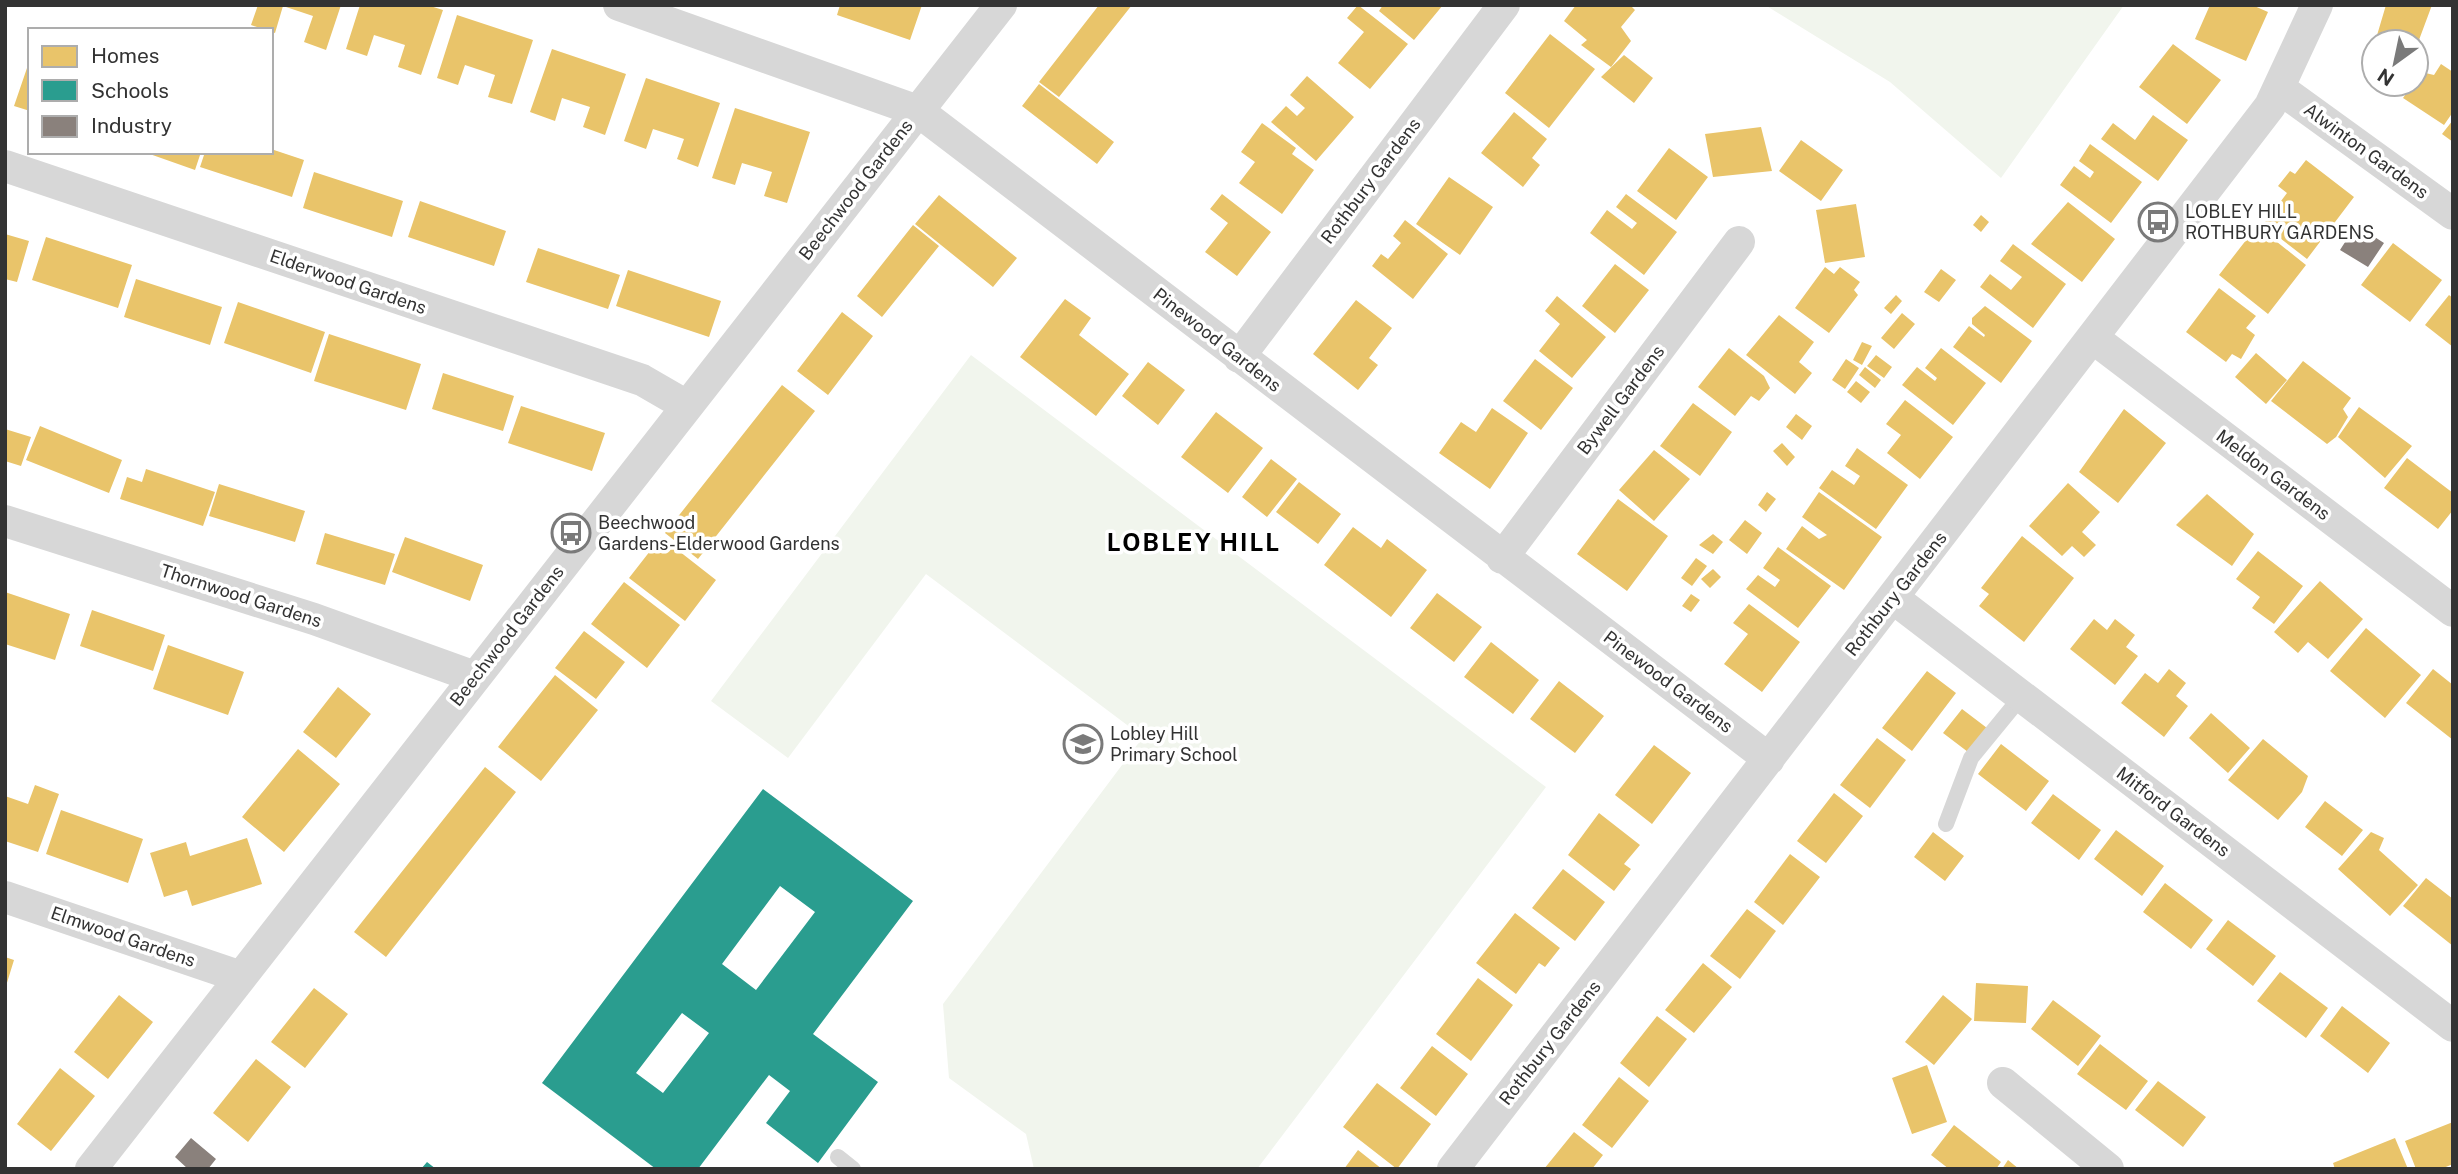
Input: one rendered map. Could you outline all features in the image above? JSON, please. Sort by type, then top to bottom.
[{"type":"street","name":"Pinewood Gardens","points":[[619,5],[918,111],[1502,558],[1769,758]]},
{"type":"street","name":"Beechwood Gardens","points":[[91,1169],[1001,5]]},
{"type":"street","name":"Rothbury Gardens","points":[[1239,358],[1504,5]]},
{"type":"street","name":"Rothbury Gardens","points":[[1453,1169],[2233,156],[2279,88],[2317,5]]},
{"type":"street","name":"Alwinton Gardens","points":[[2279,88],[2453,214]]},
{"type":"street","name":"Elderwood Gardens","points":[[5,166],[642,380],[687,406]]},
{"type":"street","name":"Bywell Gardens","points":[[1502,558],[1740,242]]},
{"type":"street","name":"Meldon Gardens","points":[[2093,338],[2453,611]]},
{"type":"street","name":"Thornwood Gardens","points":[[5,521],[314,618],[475,677]]},
{"type":"street","name":"Mitford Gardens","points":[[1892,598],[2453,1026]]},
{"type":"street","name":"Elmwood Gardens","points":[[5,897],[241,977]]},
{"type":"street","points":[[2003,1083],[2108,1169]]},
{"type":"lane","points":[[1946,824],[1971,758],[2021,696]]},
{"type":"lane","points":[[838,1157],[853,1169]]},
{"type":"shaded area","points":[[1765,5],[2124,5],[2001,178],[1890,82]]},
{"type":"shaded area","points":[[971,355],[1546,787],[1257,1169],[1034,1169],[1026,1134],[949,1078],[943,1004],[1143,737],[926,574],[788,758],[711,701]]},
{"type":"building: Homes","points":[[258,5],[341,5],[326,50],[304,42],[313,16],[283,6],[275,33],[273,28],[251,25]]},
{"type":"building: Homes","points":[[360,5],[427,5],[443,10],[421,75],[398,67],[405,45],[374,35],[367,56],[346,49]]},
{"type":"building: Homes","points":[[840,5],[922,5],[910,40],[837,15]]},
{"type":"building: Homes","points":[[1099,5],[1132,5],[1059,97],[1039,82]]},
{"type":"building: Homes","points":[[1358,5],[1408,44],[1370,89],[1338,63],[1364,32],[1347,18]]},
{"type":"building: Homes","points":[[1383,5],[1443,5],[1414,40],[1379,11]]},
{"type":"building: Homes","points":[[1576,5],[1630,5],[1635,10],[1621,27],[1631,41],[1611,67],[1581,45],[1587,40],[1564,21]]},
{"type":"building: Homes","points":[[2210,5],[2252,5],[2268,12],[2246,61],[2195,39]]},
{"type":"building: Homes","points":[[2386,5],[2432,5],[2423,28],[2379,28]]},
{"type":"building: Homes","points":[[457,15],[533,40],[512,104],[488,97],[495,75],[465,65],[458,85],[437,78]]},
{"type":"building: Homes","points":[[1550,34],[1595,69],[1549,128],[1505,93]]},
{"type":"building: Homes","points":[[2173,44],[2221,80],[2187,124],[2139,87]]},
{"type":"building: Homes","points":[[552,49],[626,74],[605,135],[583,127],[590,107],[562,98],[555,121],[530,112]]},
{"type":"building: Homes","points":[[1624,55],[1653,78],[1634,103],[1601,77]]},
{"type":"building: Homes","points":[[2441,64],[2453,72],[2453,112],[2444,125],[2403,98],[2430,98],[2430,74],[2434,75]]},
{"type":"building: Homes","points":[[27,68],[28,68],[28,110],[14,106]]},
{"type":"building: Homes","points":[[1307,76],[1354,117],[1316,161],[1271,122],[1286,106],[1297,116],[1305,108],[1290,95]]},
{"type":"building: Homes","points":[[646,78],[720,103],[698,167],[677,159],[684,139],[653,129],[646,149],[624,141]]},
{"type":"building: Homes","points":[[1039,84],[1114,142],[1097,164],[1022,106]]},
{"type":"building: Homes","points":[[735,108],[810,132],[787,203],[764,196],[772,172],[742,163],[735,185],[712,178]]},
{"type":"building: Homes","points":[[1514,112],[1547,139],[1532,158],[1540,165],[1523,187],[1481,153]]},
{"type":"building: Homes","points":[[2153,115],[2188,140],[2158,181],[2101,139],[2113,123],[2135,140]]},
{"type":"building: Homes","points":[[2453,120],[2453,142],[2442,134]]},
{"type":"building: Homes","points":[[1262,123],[1296,148],[1292,154],[1314,170],[1282,214],[1239,183],[1255,162],[1241,152]]},
{"type":"building: Homes","points":[[1761,127],[1772,171],[1713,177],[1705,134]]},
{"type":"building: Homes","points":[[1801,140],[1843,170],[1821,201],[1779,171]]},
{"type":"building: Homes","points":[[2090,144],[2142,182],[2111,223],[2060,185],[2074,166],[2090,178],[2094,172],[2079,161]]},
{"type":"building: Homes","points":[[1669,148],[1708,177],[1676,220],[1637,191]]},
{"type":"building: Homes","points":[[273,150],[304,160],[292,197],[200,167],[204,154],[273,154]]},
{"type":"building: Homes","points":[[150,154],[200,154],[195,170]]},
{"type":"building: Homes","points":[[2306,160],[2354,197],[2307,259],[2263,225],[2287,193],[2278,186],[2290,171],[2295,174]]},
{"type":"building: Homes","points":[[314,172],[403,201],[392,237],[303,208]]},
{"type":"building: Homes","points":[[1449,177],[1493,207],[1460,255],[1416,224]]},
{"type":"building: Homes","points":[[1222,194],[1271,232],[1237,276],[1205,252],[1228,223],[1210,209]]},
{"type":"building: Homes","points":[[1626,194],[1677,232],[1644,275],[1590,233],[1607,210],[1632,229],[1637,223],[1616,207]]},
{"type":"building: Homes","points":[[939,195],[1017,258],[993,287],[915,224]]},
{"type":"building: Homes","points":[[420,201],[506,231],[494,266],[408,237]]},
{"type":"building: Homes","points":[[2068,202],[2115,239],[2082,282],[2031,244]]},
{"type":"building: Homes","points":[[1856,204],[1865,257],[1825,263],[1816,210]]},
{"type":"building: Homes","points":[[1981,215],[1989,222],[1981,232],[1973,225]]},
{"type":"building: Homes","points":[[1405,220],[1448,254],[1413,299],[1372,266],[1381,254],[1388,259],[1401,243],[1393,236]]},
{"type":"building: Homes","points":[[913,225],[939,246],[882,317],[857,296]]},
{"type":"building: Homes","points":[[2257,226],[2306,265],[2268,314],[2219,275]]},
{"type":"building: Homes","points":[[5,234],[29,241],[17,282],[5,279]]},
{"type":"building: Homes","points":[[46,237],[132,265],[118,308],[32,280]]},
{"type":"building: Homes","points":[[2393,243],[2442,280],[2410,322],[2361,285]]},
{"type":"building: Homes","points":[[2013,244],[2066,284],[2033,328],[1980,287],[1990,274],[2011,290],[2022,277],[2000,261]]},
{"type":"building: Homes","points":[[538,248],[620,275],[608,309],[526,282]]},
{"type":"building: Homes","points":[[1615,264],[1649,290],[1615,333],[1582,306]]},
{"type":"building: Homes","points":[[1825,267],[1834,274],[1840,267],[1860,282],[1854,290],[1858,295],[1829,333],[1795,308]]},
{"type":"building: Homes","points":[[1941,269],[1956,280],[1939,302],[1924,292]]},
{"type":"building: Homes","points":[[628,270],[721,301],[709,337],[616,306]]},
{"type":"building: Homes","points":[[136,279],[222,307],[210,345],[124,317]]},
{"type":"building: Homes","points":[[2219,288],[2256,316],[2246,328],[2255,335],[2241,359],[2232,354],[2226,362],[2186,332]]},
{"type":"building: Homes","points":[[1896,295],[1902,301],[1891,314],[1884,308]]},
{"type":"building: Homes","points":[[2449,295],[2453,298],[2453,347],[2425,325]]},
{"type":"building: Homes","points":[[1557,296],[1606,337],[1572,378],[1539,351],[1560,324],[1545,311]]},
{"type":"building: Homes","points":[[1065,299],[1091,318],[1079,335],[1129,374],[1096,416],[1020,357]]},
{"type":"building: Homes","points":[[1356,300],[1392,328],[1369,358],[1378,365],[1358,390],[1313,354]]},
{"type":"building: Homes","points":[[238,302],[325,332],[311,373],[224,343]]},
{"type":"building: Homes","points":[[1985,306],[2032,341],[2001,383],[1953,347],[1969,326],[1984,337],[1972,324],[1972,318]]},
{"type":"building: Homes","points":[[842,312],[873,336],[828,395],[797,371]]},
{"type":"building: Homes","points":[[1902,313],[1915,324],[1894,349],[1881,338]]},
{"type":"building: Homes","points":[[1779,315],[1814,342],[1799,362],[1812,373],[1795,394],[1746,355]]},
{"type":"building: Homes","points":[[329,334],[421,364],[406,410],[314,381]]},
{"type":"building: Homes","points":[[1862,342],[1872,346],[1862,365],[1853,360]]},
{"type":"building: Homes","points":[[1729,348],[1764,376],[1770,388],[1759,401],[1751,396],[1735,416],[1698,387]]},
{"type":"building: Homes","points":[[1941,348],[1986,383],[1953,425],[1902,385],[1917,367],[1935,381],[1937,378],[1925,368]]},
{"type":"building: Homes","points":[[2256,353],[2287,380],[2266,404],[2235,377]]},
{"type":"building: Homes","points":[[1876,355],[1892,367],[1884,378],[1867,366]]},
{"type":"building: Homes","points":[[1535,359],[1573,388],[1541,430],[1503,401]]},
{"type":"building: Homes","points":[[1846,359],[1859,368],[1845,389],[1832,380]]},
{"type":"building: Homes","points":[[2303,361],[2351,398],[2343,409],[2348,417],[2336,437],[2327,444],[2271,401]]},
{"type":"building: Homes","points":[[1148,362],[1185,390],[1158,425],[1122,396]]},
{"type":"building: Homes","points":[[1865,367],[1881,380],[1875,388],[1859,375]]},
{"type":"building: Homes","points":[[443,373],[514,396],[503,431],[432,409]]},
{"type":"building: Homes","points":[[1856,381],[1870,392],[1861,403],[1847,392]]},
{"type":"building: Homes","points":[[782,385],[815,411],[698,559],[665,533]]},
{"type":"building: Homes","points":[[1905,400],[1953,437],[1920,479],[1887,453],[1901,435],[1886,424]]},
{"type":"building: Homes","points":[[1693,403],[1732,432],[1700,476],[1660,446]]},
{"type":"building: Homes","points":[[521,406],[605,433],[592,471],[508,443]]},
{"type":"building: Homes","points":[[2359,407],[2412,446],[2385,478],[2338,437]]},
{"type":"building: Homes","points":[[1492,408],[1528,433],[1490,489],[1439,453],[1461,422],[1476,432]]},
{"type":"building: Homes","points":[[2124,409],[2166,443],[2118,503],[2079,472]]},
{"type":"building: Homes","points":[[1216,412],[1263,448],[1228,493],[1181,457]]},
{"type":"building: Homes","points":[[1796,414],[1812,426],[1802,440],[1786,427]]},
{"type":"building: Homes","points":[[40,426],[122,460],[109,493],[26,460]]},
{"type":"building: Homes","points":[[5,429],[31,437],[21,466],[5,461]]},
{"type":"building: Homes","points":[[1782,443],[1795,457],[1787,466],[1773,451]]},
{"type":"building: Homes","points":[[1857,448],[1908,485],[1876,529],[1819,488],[1832,470],[1854,485],[1860,476],[1845,466]]},
{"type":"building: Homes","points":[[1654,450],[1690,479],[1654,521],[1619,490]]},
{"type":"building: Homes","points":[[2407,458],[2453,493],[2453,510],[2438,529],[2384,488]]},
{"type":"building: Homes","points":[[1271,459],[1297,479],[1267,517],[1242,497]]},
{"type":"building: Homes","points":[[146,469],[215,492],[203,526],[120,499],[127,477],[142,482]]},
{"type":"building: Homes","points":[[1299,482],[1341,514],[1318,544],[1276,512]]},
{"type":"building: Homes","points":[[2068,483],[2100,512],[2082,532],[2096,545],[2084,557],[2072,546],[2062,556],[2029,526]]},
{"type":"building: Homes","points":[[219,484],[305,511],[295,542],[209,516]]},
{"type":"building: Homes","points":[[1767,492],[1776,499],[1766,512],[1758,505]]},
{"type":"building: Homes","points":[[1819,492],[1882,537],[1844,590],[1786,549],[1802,526],[1819,539],[1827,535],[1802,517]]},
{"type":"building: Homes","points":[[2207,494],[2254,534],[2232,566],[2176,525]]},
{"type":"building: Homes","points":[[1618,499],[1668,536],[1627,591],[1577,554]]},
{"type":"building: Homes","points":[[1745,520],[1762,533],[1747,554],[1729,540]]},
{"type":"building: Homes","points":[[1353,527],[1381,548],[1387,539],[1427,570],[1391,617],[1324,565]]},
{"type":"building: Homes","points":[[325,533],[395,554],[385,585],[316,564]]},
{"type":"building: Homes","points":[[1713,534],[1723,542],[1713,554],[1699,545]]},
{"type":"building: Homes","points":[[2022,536],[2074,578],[2024,642],[1979,606],[1989,594],[1981,588]]},
{"type":"building: Homes","points":[[405,537],[483,565],[470,601],[392,572]]},
{"type":"building: Homes","points":[[661,537],[716,580],[685,621],[629,578]]},
{"type":"building: Homes","points":[[1778,547],[1831,586],[1798,628],[1746,589],[1758,575],[1775,587],[1780,580],[1763,568]]},
{"type":"building: Homes","points":[[2258,551],[2303,586],[2274,624],[2252,608],[2260,597],[2236,579]]},
{"type":"building: Homes","points":[[1696,558],[1707,566],[1692,586],[1681,578]]},
{"type":"building: Homes","points":[[1713,569],[1721,577],[1710,588],[1701,579]]},
{"type":"building: Homes","points":[[2320,581],[2363,619],[2328,659],[2308,642],[2298,653],[2274,632]]},
{"type":"building: Homes","points":[[624,582],[680,625],[647,668],[591,624]]},
{"type":"building: Homes","points":[[5,592],[70,614],[55,660],[5,644]]},
{"type":"building: Homes","points":[[1437,593],[1482,627],[1454,662],[1410,628]]},
{"type":"building: Homes","points":[[1691,594],[1700,600],[1691,612],[1682,606]]},
{"type":"building: Homes","points":[[1749,604],[1800,642],[1762,692],[1724,664],[1748,634],[1733,623]]},
{"type":"building: Homes","points":[[92,610],[165,635],[153,671],[80,646]]},
{"type":"building: Homes","points":[[2094,619],[2107,630],[2115,619],[2135,635],[2126,647],[2138,656],[2115,685],[2070,649]]},
{"type":"building: Homes","points":[[2366,628],[2421,675],[2385,718],[2330,671]]},
{"type":"building: Homes","points":[[584,631],[625,662],[596,699],[555,668]]},
{"type":"building: Homes","points":[[1491,642],[1539,680],[1513,714],[1464,677]]},
{"type":"building: Homes","points":[[168,645],[244,672],[228,715],[153,689]]},
{"type":"building: Homes","points":[[2169,669],[2186,683],[2176,696],[2188,706],[2164,737],[2121,703],[2145,673],[2158,683]]},
{"type":"building: Homes","points":[[2433,669],[2453,685],[2453,740],[2406,703]]},
{"type":"building: Homes","points":[[1927,671],[1956,693],[1912,751],[1882,728]]},
{"type":"building: Homes","points":[[555,675],[598,710],[541,781],[498,747]]},
{"type":"building: Homes","points":[[1559,681],[1604,716],[1575,753],[1530,719]]},
{"type":"building: Homes","points":[[338,687],[371,714],[336,758],[303,732]]},
{"type":"building: Homes","points":[[1962,709],[1987,728],[1968,752],[1943,733]]},
{"type":"building: Homes","points":[[2211,713],[2250,748],[2228,773],[2189,738]]},
{"type":"building: Homes","points":[[1877,738],[1906,760],[1870,808],[1840,785]]},
{"type":"building: Homes","points":[[2263,739],[2308,776],[2302,792],[2278,820],[2228,780]]},
{"type":"building: Homes","points":[[2001,744],[2049,781],[2026,811],[1978,774]]},
{"type":"building: Homes","points":[[1654,745],[1691,773],[1652,824],[1615,795]]},
{"type":"building: Homes","points":[[298,749],[340,784],[284,852],[242,817]]},
{"type":"building: Homes","points":[[485,767],[516,792],[386,957],[354,932]]},
{"type":"building: Homes","points":[[35,785],[59,794],[38,852],[5,841],[5,796],[28,804]]},
{"type":"building: Homes","points":[[1834,793],[1863,816],[1826,863],[1797,841]]},
{"type":"building: Homes","points":[[2053,794],[2101,830],[2079,860],[2031,823]]},
{"type":"building: Homes","points":[[2325,801],[2363,830],[2342,856],[2305,827]]},
{"type":"building: Homes","points":[[61,810],[143,839],[128,883],[46,854]]},
{"type":"building: Homes","points":[[1599,813],[1640,845],[1624,864],[1631,869],[1614,891],[1568,855]]},
{"type":"building: Homes","points":[[2116,830],[2164,866],[2142,896],[2094,859]]},
{"type":"building: Homes","points":[[1933,832],[1964,856],[1945,881],[1914,857]]},
{"type":"building: Homes","points":[[2371,832],[2384,838],[2379,850],[2418,885],[2390,916],[2338,869]]},
{"type":"building: Homes","points":[[247,838],[262,884],[192,906],[187,890],[164,897],[150,853],[186,842],[190,856]]},
{"type":"building: Homes","points":[[1790,854],[1820,877],[1783,925],[1754,902]]},
{"type":"building: Homes","points":[[1563,869],[1605,902],[1575,941],[1532,908]]},
{"type":"building: Homes","points":[[2426,878],[2453,899],[2453,946],[2403,906]]},
{"type":"building: Homes","points":[[2165,883],[2213,920],[2191,949],[2143,912]]},
{"type":"building: Homes","points":[[1747,909],[1776,931],[1740,979],[1710,956]]},
{"type":"building: Homes","points":[[1515,913],[1560,948],[1545,967],[1539,963],[1516,994],[1476,963]]},
{"type":"building: Homes","points":[[2228,920],[2276,956],[2253,986],[2206,949]]},
{"type":"building: Homes","points":[[5,957],[14,960],[6,986],[5,986]]},
{"type":"building: Homes","points":[[1703,963],[1732,987],[1694,1033],[1665,1010]]},
{"type":"building: Homes","points":[[2280,972],[2328,1008],[2306,1038],[2257,1001]]},
{"type":"building: Homes","points":[[1478,978],[1513,1005],[1471,1061],[1436,1034]]},
{"type":"building: Homes","points":[[1976,983],[2028,986],[2026,1023],[1974,1021]]},
{"type":"building: Homes","points":[[314,988],[348,1014],[305,1068],[271,1042]]},
{"type":"building: Homes","points":[[119,995],[153,1022],[108,1079],[74,1052]]},
{"type":"building: Homes","points":[[1943,995],[1972,1019],[1934,1065],[1905,1042]]},
{"type":"building: Homes","points":[[2053,1000],[2101,1036],[2078,1066],[2031,1029]]},
{"type":"building: Homes","points":[[2342,1006],[2390,1043],[2368,1073],[2320,1036]]},
{"type":"building: Homes","points":[[1657,1016],[1687,1039],[1649,1087],[1620,1063]]},
{"type":"building: Homes","points":[[2100,1044],[2148,1081],[2126,1110],[2077,1074]]},
{"type":"building: Homes","points":[[1432,1046],[1468,1074],[1436,1116],[1400,1088]]},
{"type":"building: Homes","points":[[256,1059],[291,1087],[248,1142],[213,1113]]},
{"type":"building: Homes","points":[[1927,1065],[1947,1122],[1912,1134],[1892,1078]]},
{"type":"building: Homes","points":[[60,1068],[95,1096],[51,1151],[17,1124]]},
{"type":"building: Homes","points":[[1619,1077],[1649,1101],[1612,1148],[1582,1125]]},
{"type":"building: Homes","points":[[2158,1081],[2206,1117],[2183,1147],[2135,1110]]},
{"type":"building: Homes","points":[[1377,1083],[1431,1124],[1397,1169],[1343,1127]]},
{"type":"building: Homes","points":[[2453,1122],[2453,1164],[2441,1169],[2416,1169],[2405,1141]]},
{"type":"building: Homes","points":[[1954,1125],[2001,1162],[1996,1169],[1949,1169],[1931,1155]]},
{"type":"building: Homes","points":[[1574,1132],[1603,1155],[1592,1169],[1544,1169]]},
{"type":"building: Homes","points":[[2395,1138],[2408,1169],[2335,1169],[2333,1163]]},
{"type":"building: Homes","points":[[1358,1150],[1382,1169],[1344,1169]]},
{"type":"building: Homes","points":[[2008,1160],[2019,1169],[2002,1169]]},
{"type":"building: Schools","points":[[763,789],[913,901],[813,1034],[878,1082],[818,1163],[766,1123],[790,1091],[769,1075],[698,1169],[656,1169],[542,1083]],"holes":[[[780,886],[815,912],[756,990],[722,964]],[[682,1013],[709,1033],[663,1093],[636,1073]]]},
{"type":"building: Schools","points":[[427,1162],[436,1169],[421,1169]]},
{"type":"building: Industry","points":[[2356,225],[2384,243],[2368,267],[2340,250]]},
{"type":"building: Industry","points":[[191,1138],[216,1159],[208,1169],[188,1169],[175,1157]]},
{"type":"place","name":"LOBLEY HILL ROTHBURY GARDENS","points":[[2158,222]]},
{"type":"place","name":"Beechwood Gardens-Elderwood Gardens","points":[[571,533]]},
{"type":"place","name":"Lobley Hill Primary School","points":[[1083,744]]},
{"type":"district","name":"LOBLEY HILL","points":[[1194,543]]}]
